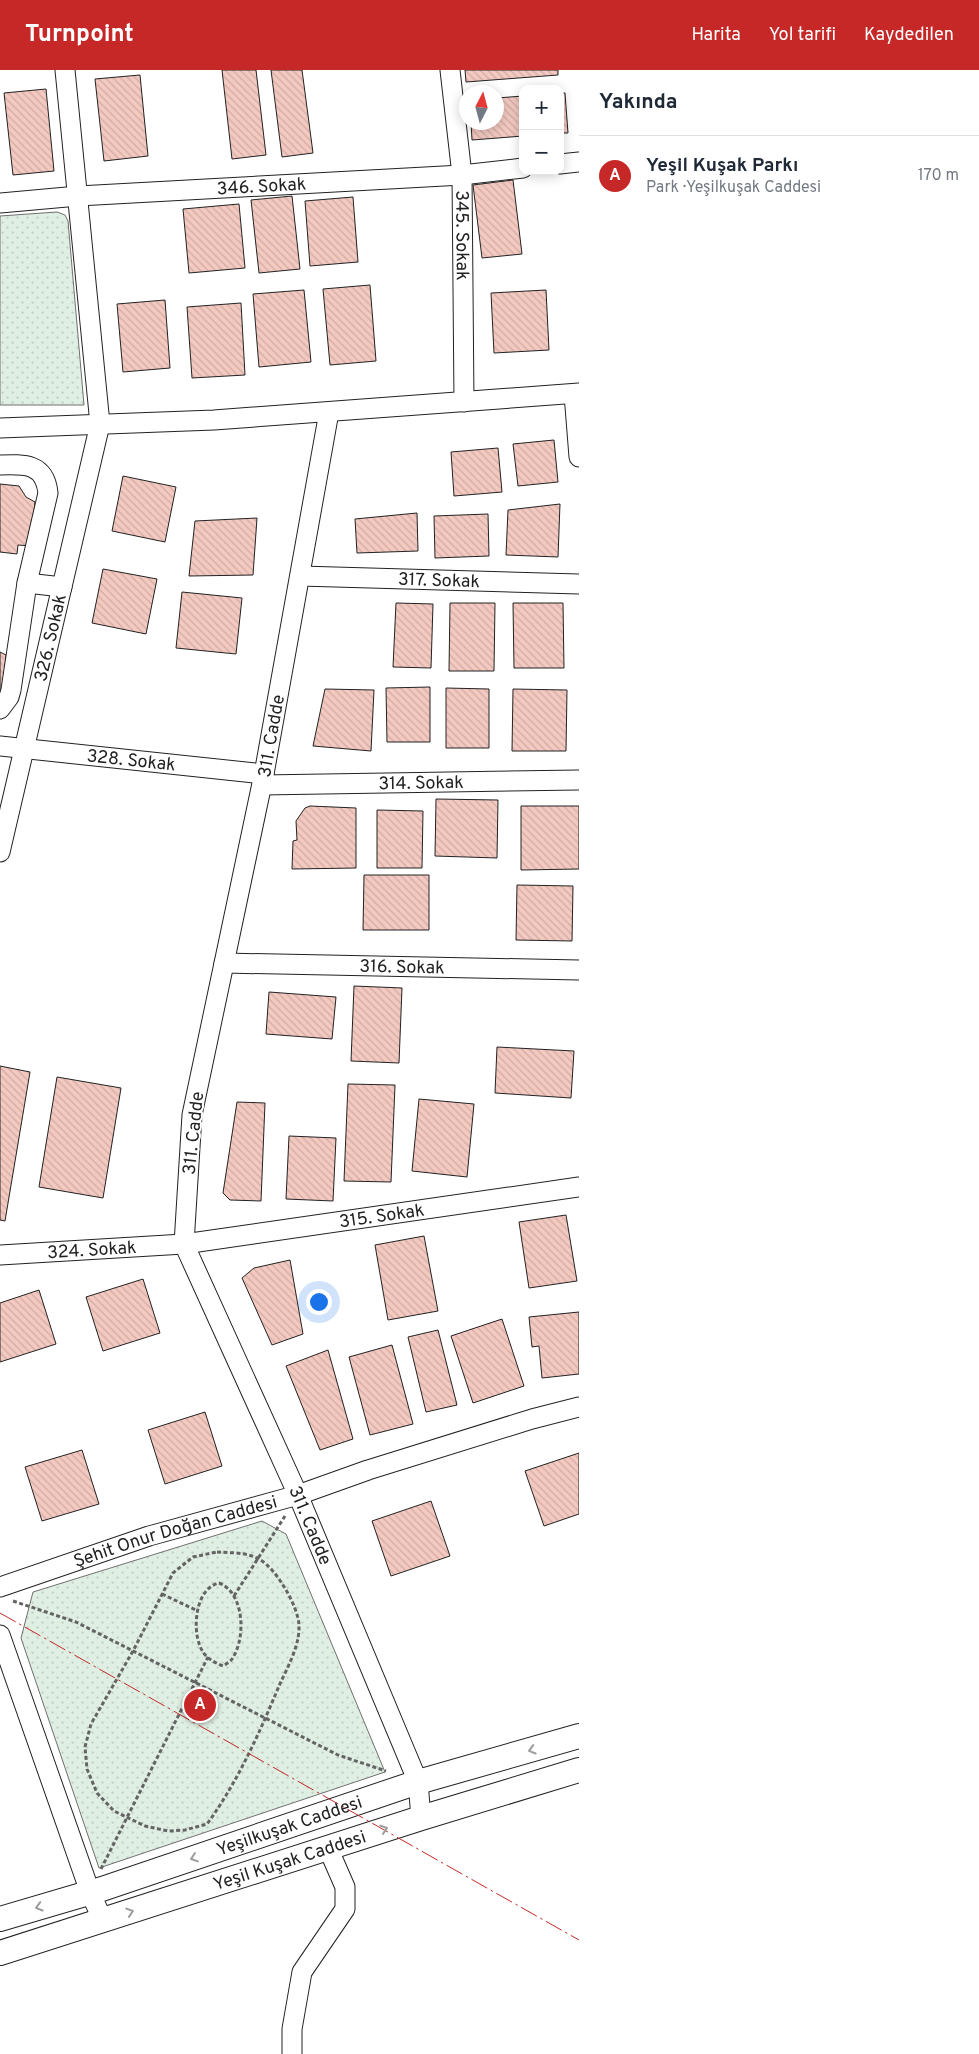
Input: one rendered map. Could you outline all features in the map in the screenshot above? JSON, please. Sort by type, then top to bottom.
[{"type":"main road","name":"Yeşilkuşak Caddesi","points":[[0,1919],[90,1892],[418,1782],[579,1736]]},
{"type":"main road","name":"Yeşil Kuşak Caddesi","points":[[0,1953],[421,1818],[579,1770]]},
{"type":"street","name":"326. Sokak","points":[[0,852],[100,424],[65,70]]},
{"type":"street","name":"345. Sokak","points":[[450,70],[462,175],[464,402]]},
{"type":"street","points":[[564,164],[579,162]]},
{"type":"street","name":"346. Sokak","points":[[0,203],[78,196],[462,175],[519,168]]},
{"type":"street","points":[[0,428],[214,420],[576,393],[579,457]]},
{"type":"street","name":"311. Cadde","points":[[329,412],[263,779],[192,1115],[184,1244],[298,1495],[418,1782],[421,1818]]},
{"type":"street","points":[[0,465],[28,465],[40,473],[48,486],[27,583],[11,690],[0,709]]},
{"type":"street","name":"317. Sokak","points":[[300,576],[579,584]]},
{"type":"street","points":[[27,583],[62,587]]},
{"type":"street","name":"328. Sokak","points":[[0,746],[263,779]]},
{"type":"street","name":"314. Sokak","points":[[263,779],[579,780]]},
{"type":"street","name":"316. Sokak","points":[[224,963],[579,970]]},
{"type":"street","name":"315. Sokak","points":[[184,1244],[579,1187]]},
{"type":"street","name":"324. Sokak","points":[[0,1255],[184,1244]]},
{"type":"street","name":"Şehit Onur Doğan Caddesi","points":[[5,1594],[149,1536],[298,1495],[368,1470],[532,1419],[579,1407]]},
{"type":"street","points":[[0,1635],[90,1892],[102,1921]]},
{"type":"street","points":[[292,2054],[292,2029],[302,1972],[345,1909],[345,1887],[328,1848]]},
{"type":"path","points":[[234,1596],[298,1495]]},
{"type":"path","points":[[217,1552],[238,1553],[258,1559],[270,1568],[284,1586],[296,1607],[299,1626],[295,1650],[265,1719],[222,1803],[207,1824],[168,1831],[145,1826],[126,1818],[114,1811],[97,1793],[87,1769],[85,1747],[91,1724],[133,1651],[173,1573],[193,1557],[217,1552]]},
{"type":"path","points":[[220,1582],[226,1585],[234,1596],[239,1608],[239,1644],[231,1660],[222,1666],[211,1661],[200,1646],[196,1619],[201,1596],[212,1584],[220,1582]]},
{"type":"path","points":[[5,1594],[76,1622],[338,1755],[418,1782]]},
{"type":"path","points":[[162,1594],[198,1611]]},
{"type":"path","points":[[90,1892],[208,1657]]},
{"type":"green space","points":[[57,212],[65,215],[68,221],[84,405],[0,405],[0,216]]},
{"type":"green space","points":[[262,1521],[286,1534],[385,1772],[99,1868],[21,1638],[33,1592]]},
{"type":"building","points":[[222,70],[256,70],[266,155],[232,159]]},
{"type":"building","points":[[271,70],[302,70],[313,153],[282,157]]},
{"type":"building","points":[[465,70],[558,70],[558,75],[466,82]]},
{"type":"building","points":[[140,75],[148,156],[104,161],[95,79]]},
{"type":"building","points":[[46,89],[54,171],[13,175],[4,93]]},
{"type":"building","points":[[564,93],[565,93],[568,133],[564,133]]},
{"type":"building","points":[[519,96],[519,136],[472,140],[471,130],[504,130],[504,97]]},
{"type":"building","points":[[513,180],[522,254],[482,258],[473,185]]},
{"type":"building","points":[[292,196],[300,269],[259,273],[251,200]]},
{"type":"building","points":[[353,197],[358,262],[310,266],[305,201]]},
{"type":"building","points":[[239,204],[245,268],[189,273],[183,209]]},
{"type":"building","points":[[370,285],[376,361],[330,365],[323,289]]},
{"type":"building","points":[[304,290],[311,362],[259,367],[253,294]]},
{"type":"building","points":[[546,290],[549,350],[494,353],[491,293]]},
{"type":"building","points":[[165,300],[170,368],[123,372],[117,304]]},
{"type":"building","points":[[241,303],[245,375],[192,378],[187,307]]},
{"type":"building","points":[[554,440],[558,482],[518,486],[513,444]]},
{"type":"building","points":[[498,448],[502,492],[454,496],[451,452]]},
{"type":"building","points":[[123,476],[176,487],[165,542],[112,531]]},
{"type":"building","points":[[0,484],[19,486],[26,497],[35,502],[31,546],[18,545],[17,554],[0,552]]},
{"type":"building","points":[[560,504],[558,557],[506,555],[508,510]]},
{"type":"building","points":[[417,513],[418,551],[357,553],[355,519]]},
{"type":"building","points":[[488,514],[489,556],[435,558],[434,516]]},
{"type":"building","points":[[257,518],[253,575],[189,576],[195,521]]},
{"type":"building","points":[[103,569],[157,579],[146,634],[92,623]]},
{"type":"building","points":[[182,592],[242,598],[236,654],[176,648]]},
{"type":"building","points":[[396,603],[433,604],[431,668],[393,667]]},
{"type":"building","points":[[450,603],[495,603],[494,671],[449,671]]},
{"type":"building","points":[[513,603],[563,603],[564,668],[514,668]]},
{"type":"building","points":[[0,652],[6,655],[2,700],[0,700]]},
{"type":"building","points":[[430,687],[430,742],[387,742],[386,688]]},
{"type":"building","points":[[446,688],[489,689],[489,748],[446,748]]},
{"type":"building","points":[[325,689],[374,690],[371,751],[313,746]]},
{"type":"building","points":[[513,689],[567,690],[566,751],[512,751]]},
{"type":"building","points":[[436,799],[498,800],[497,858],[435,856]]},
{"type":"building","points":[[310,806],[356,808],[356,868],[292,869],[293,841],[297,840],[296,821],[305,808]]},
{"type":"building","points":[[521,806],[579,806],[579,869],[521,870]]},
{"type":"building","points":[[377,810],[423,811],[422,868],[377,868]]},
{"type":"building","points":[[364,875],[429,875],[429,930],[363,930]]},
{"type":"building","points":[[517,885],[573,886],[572,941],[516,940]]},
{"type":"building","points":[[354,986],[402,988],[399,1063],[351,1061]]},
{"type":"building","points":[[269,992],[336,997],[332,1039],[266,1034]]},
{"type":"building","points":[[497,1047],[574,1051],[571,1098],[495,1093]]},
{"type":"building","points":[[0,1066],[30,1072],[5,1221],[0,1220]]},
{"type":"building","points":[[57,1077],[121,1088],[103,1198],[39,1187]]},
{"type":"building","points":[[348,1084],[395,1085],[391,1182],[344,1181]]},
{"type":"building","points":[[419,1099],[474,1104],[467,1177],[412,1171]]},
{"type":"building","points":[[237,1102],[265,1103],[261,1201],[230,1200],[223,1193]]},
{"type":"building","points":[[289,1136],[336,1138],[333,1201],[286,1199]]},
{"type":"building","points":[[566,1215],[577,1281],[529,1288],[519,1222]]},
{"type":"building","points":[[424,1236],[438,1311],[388,1320],[375,1245]]},
{"type":"building","points":[[290,1260],[303,1334],[272,1345],[242,1278],[254,1268]]},
{"type":"building","points":[[143,1279],[160,1333],[103,1351],[86,1297]]},
{"type":"building","points":[[39,1290],[56,1344],[0,1362],[0,1303]]},
{"type":"building","points":[[579,1312],[579,1374],[542,1378],[539,1346],[532,1347],[529,1317]]},
{"type":"building","points":[[502,1319],[524,1386],[473,1403],[451,1336]]},
{"type":"building","points":[[438,1330],[457,1405],[426,1412],[408,1337]]},
{"type":"building","points":[[392,1345],[413,1424],[370,1435],[349,1357]]},
{"type":"building","points":[[328,1350],[353,1439],[320,1450],[286,1366]]},
{"type":"building","points":[[205,1412],[222,1466],[165,1484],[148,1430]]},
{"type":"building","points":[[82,1450],[99,1504],[42,1521],[25,1467]]},
{"type":"building","points":[[579,1453],[579,1514],[544,1526],[525,1471]]},
{"type":"building","points":[[431,1501],[450,1556],[391,1576],[372,1521]]},
{"type":"power","points":[[0,1613],[579,1940]]},
{"type":"place","name":"Yeşil Kuşak Parkı","points":[[200,1705]]}]
